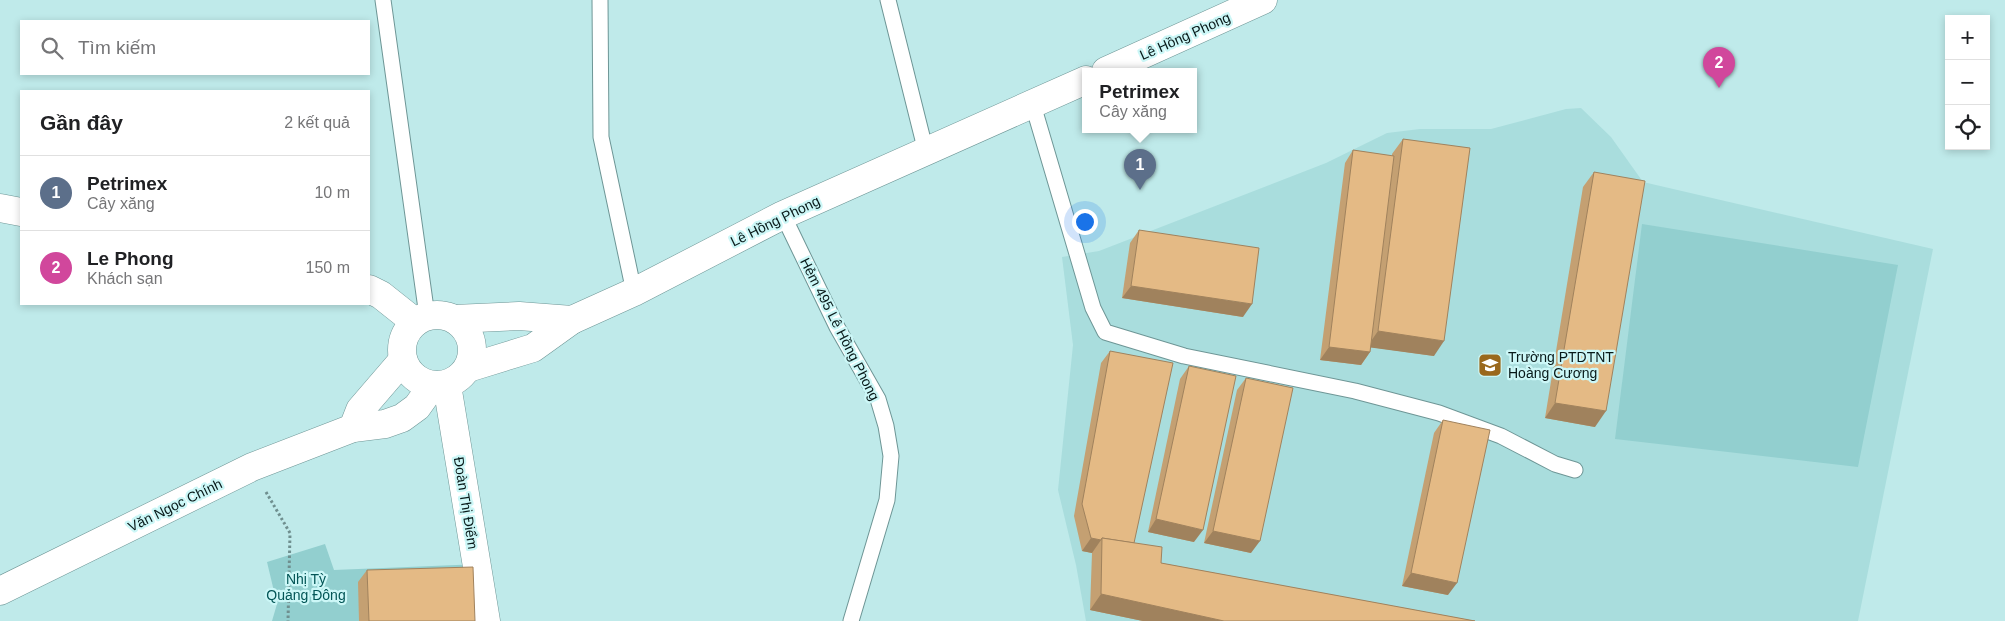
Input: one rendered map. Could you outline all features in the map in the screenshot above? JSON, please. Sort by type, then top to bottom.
[{"type":"main road","name":"Lê Hồng Phong","points":[[1113,68],[1263,0]]},
{"type":"main road","name":"Lê Hồng Phong","points":[[468,368],[533,348],[572,320],[634,292],[782,215],[1082,82]]},
{"type":"main road","points":[[0,208],[20,212]]},
{"type":"main road","points":[[370,290],[421,319]]},
{"type":"main road","points":[[441,315],[454,320],[465,328],[471,341],[472,355],[468,368],[459,379],[440,385],[419,382],[409,372],[402,360],[402,346],[406,333],[421,319],[441,315]]},
{"type":"main road","points":[[454,320],[520,316],[572,320]]},
{"type":"main road","points":[[353,428],[360,410],[402,360]]},
{"type":"main road","name":"Văn Ngọc Chính","points":[[0,591],[252,467],[353,428],[384,424],[402,418],[417,407],[440,385]]},
{"type":"main road","name":"Đoàn Thị Điểm","points":[[440,385],[486,621]]},
{"type":"lane","points":[[383,0],[421,319]]},
{"type":"lane","points":[[600,0],[601,137],[634,292]]},
{"type":"lane","points":[[888,0],[926,152]]},
{"type":"lane","points":[[1033,105],[1093,308],[1105,332],[1184,356],[1355,391],[1440,413],[1501,436],[1555,464],[1575,470]]},
{"type":"lane","name":"Hẻm 495 Lê Hồng Phong","points":[[782,215],[838,327],[878,398],[886,426],[891,456],[887,500],[851,621]]},
{"type":"path","points":[[252,467],[290,533],[288,621]]},
{"type":"shaded area","name":"Trường PTDTNT Hoàng Cương","points":[[1581,108],[1611,137],[1643,182],[1933,249],[1858,621],[1086,621],[1076,565],[1058,490],[1073,345],[1062,257],[1099,251],[1326,163],[1387,133],[1420,129],[1491,129],[1566,109]]},
{"type":"green space","points":[[1642,224],[1898,265],[1858,467],[1615,439]]},
{"type":"green space","name":"Nhị Tỳ Quảng Đông","points":[[325,544],[334,570],[481,564],[489,621],[272,621],[277,604],[267,562]]},
{"type":"building","points":[[1403,139],[1470,148],[1444,341],[1378,331]]},
{"type":"building","points":[[1353,150],[1394,156],[1370,352],[1329,347]]},
{"type":"building","points":[[1594,172],[1645,181],[1606,411],[1555,403]]},
{"type":"building","points":[[1139,230],[1259,248],[1252,304],[1131,286]]},
{"type":"building","points":[[1110,351],[1173,363],[1134,543],[1091,538],[1082,504]]},
{"type":"building","points":[[1189,366],[1236,376],[1203,530],[1156,519]]},
{"type":"building","points":[[1246,378],[1293,388],[1260,541],[1213,531]]},
{"type":"building","points":[[1443,420],[1490,430],[1457,583],[1411,573]]},
{"type":"building","points":[[1102,538],[1162,547],[1161,563],[1475,621],[1224,621],[1101,594]]},
{"type":"building","points":[[473,567],[475,621],[369,621],[367,570]]},
{"type":"place","name":"Le Phong","points":[[1719,88]]},
{"type":"place","name":"Petrimex","points":[[1140,190]]},
{"type":"place","name":"Trường PTDTNT Hoàng Cương","points":[[1490,365]]}]
